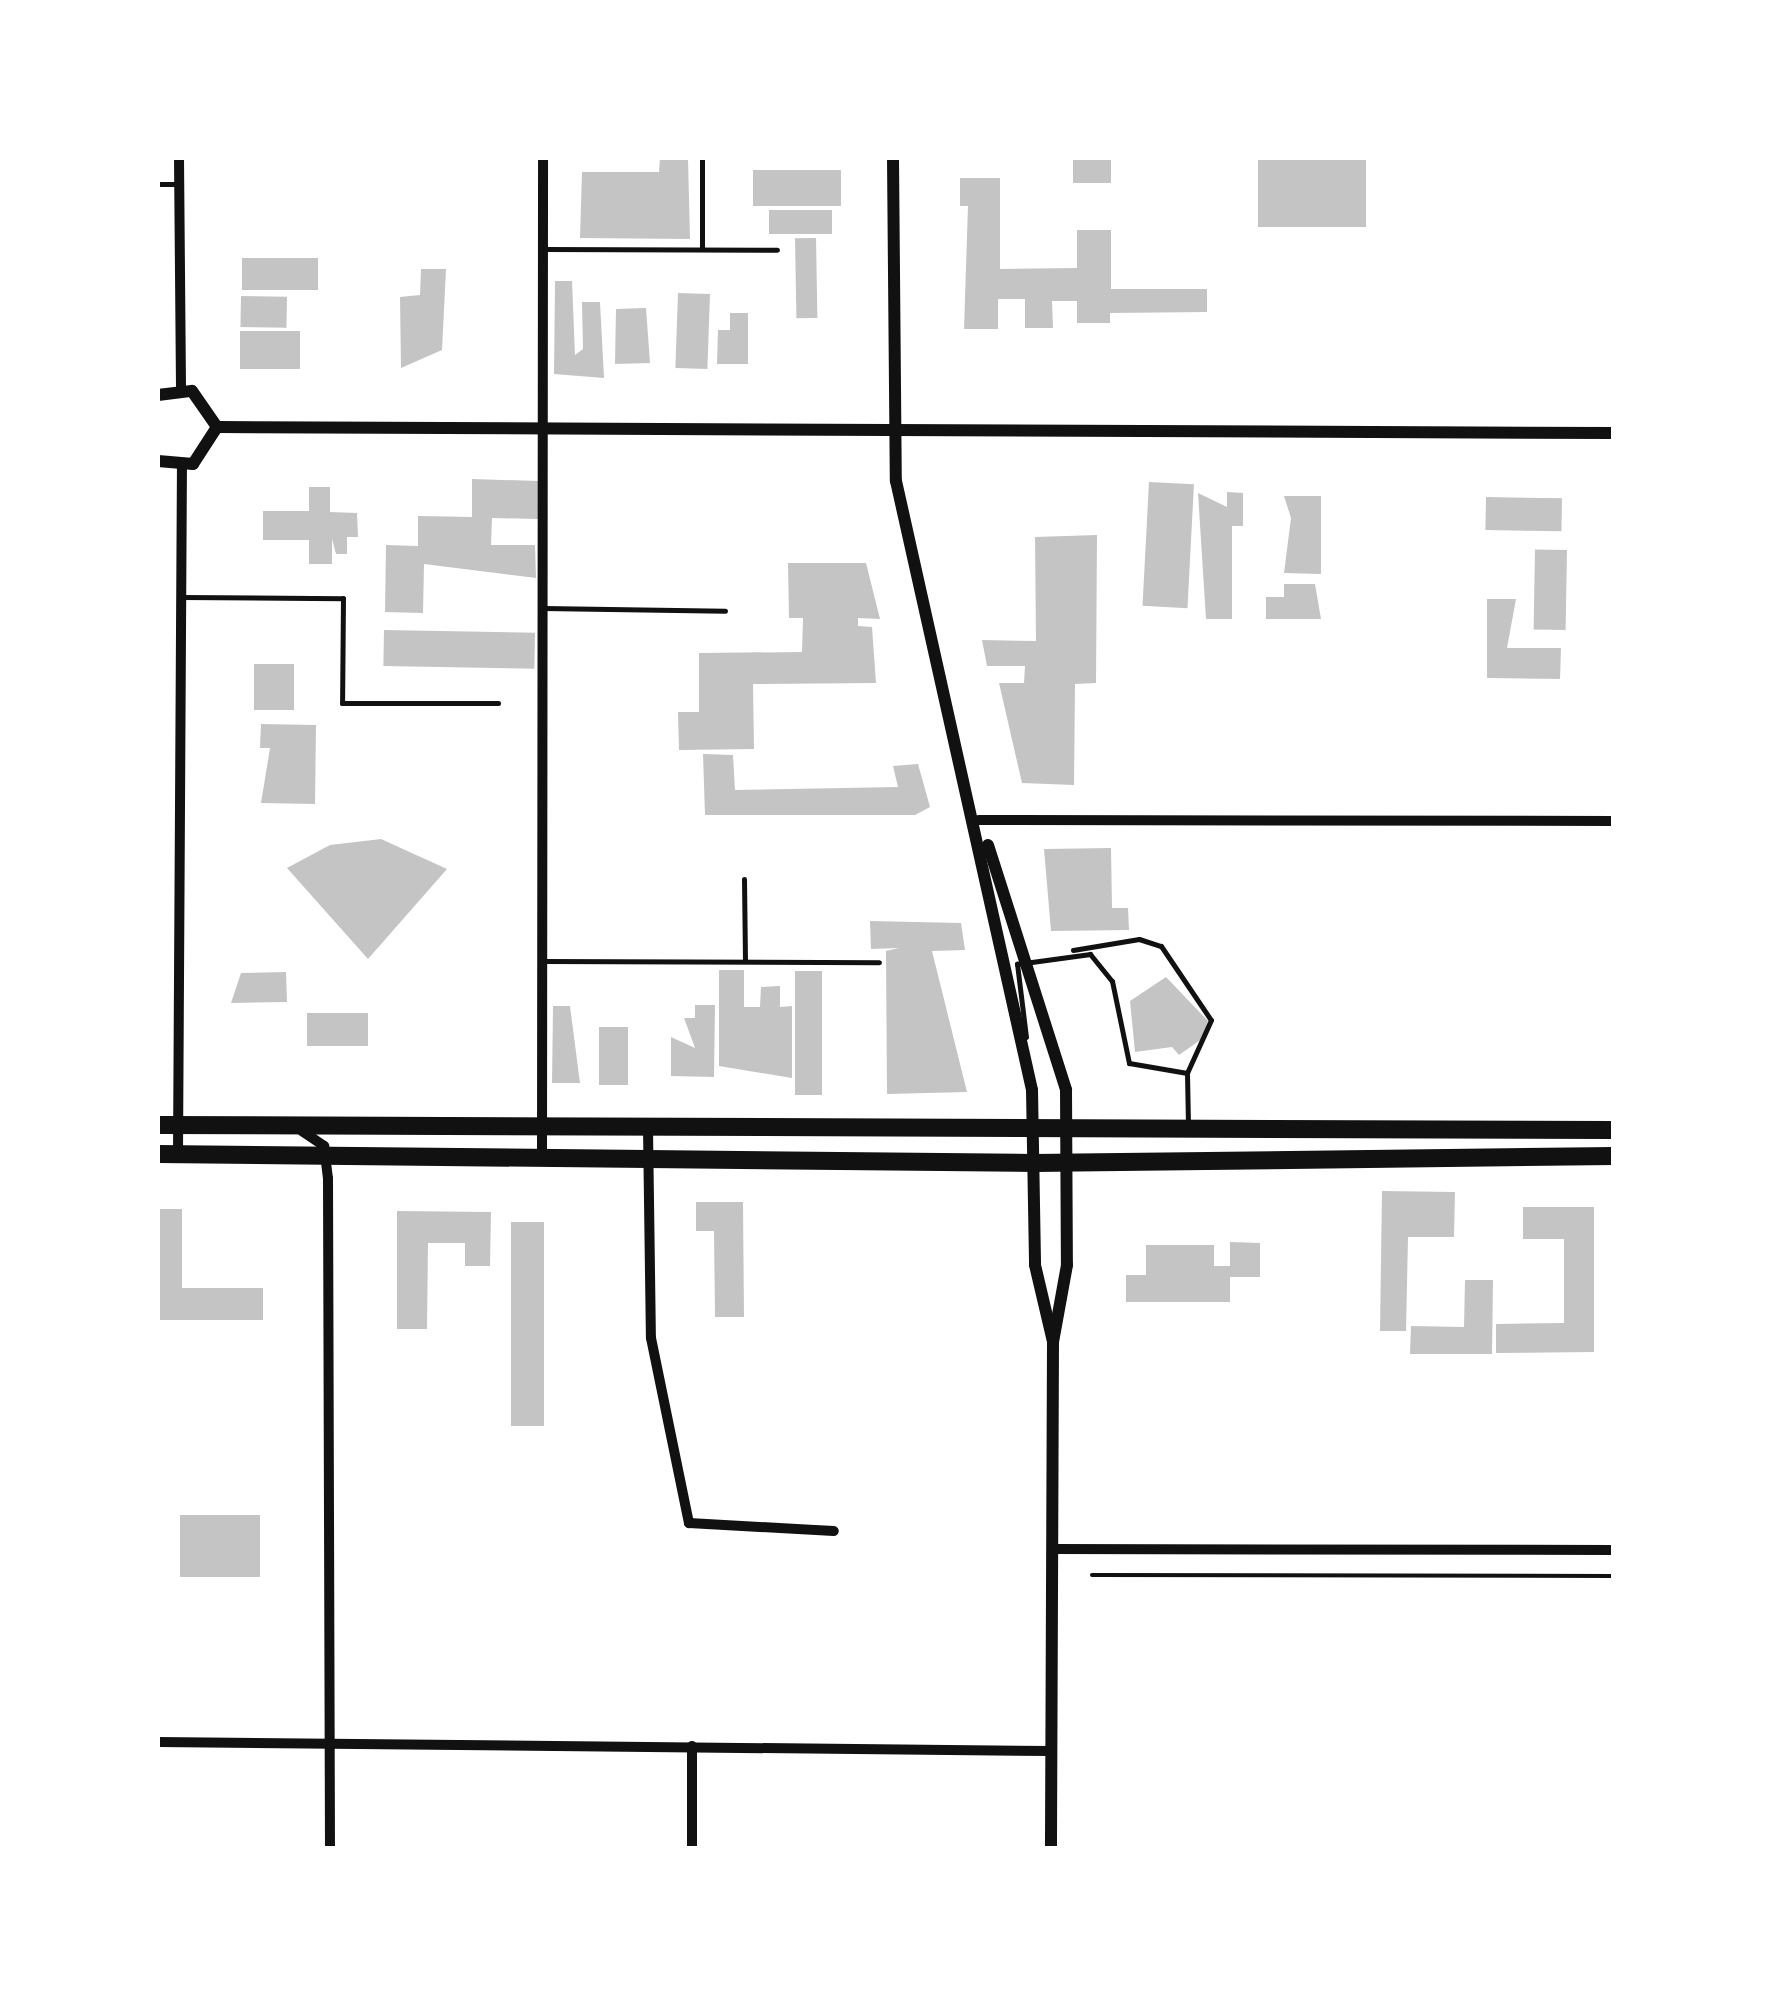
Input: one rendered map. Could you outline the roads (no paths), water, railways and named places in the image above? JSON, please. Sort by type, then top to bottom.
[{"type":"highway","points":[[158,1125],[1614,1130]]},
{"type":"highway","points":[[158,1154],[1034,1163],[1614,1156]]},
{"type":"street","points":[[180,158],[181,389]]},
{"type":"street","points":[[542,1158],[543,158]]},
{"type":"street","points":[[893,158],[896,480],[978,820],[1025,1061],[1034,1163],[1035,1265],[1052,1342]]},
{"type":"street","points":[[158,395],[181,389],[210,406],[217,427],[211,449],[182,467],[158,461]]},
{"type":"street","points":[[217,427],[1614,432]]},
{"type":"street","points":[[178,1154],[182,467]]},
{"type":"street","points":[[978,820],[1614,821]]},
{"type":"street","points":[[978,820],[1030,958],[1066,1090],[1067,1265],[1052,1342],[1052,1848]]},
{"type":"street","points":[[246,1124],[311,1134],[327,1155],[330,1848]]},
{"type":"street","points":[[648,1129],[651,1338],[689,1524],[834,1531]]},
{"type":"street","points":[[1053,1549],[1614,1550]]},
{"type":"street","points":[[158,1742],[1052,1751]]},
{"type":"street","points":[[692,1746],[692,1848]]},
{"type":"lane","points":[[702,158],[702,250]]},
{"type":"lane","points":[[158,184],[180,184]]},
{"type":"lane","points":[[543,250],[777,250]]},
{"type":"lane","points":[[181,597],[343,598],[342,703],[498,703]]},
{"type":"lane","points":[[542,608],[725,611]]},
{"type":"lane","points":[[744,879],[745,962]]},
{"type":"lane","points":[[1025,1061],[1014,973],[1030,958],[1139,939],[1162,946],[1211,1020],[1188,1074],[1188,1128]]},
{"type":"lane","points":[[1060,952],[1090,954],[1106,968],[1128,1064],[1188,1074]]},
{"type":"lane","points":[[542,961],[879,962]]}]
